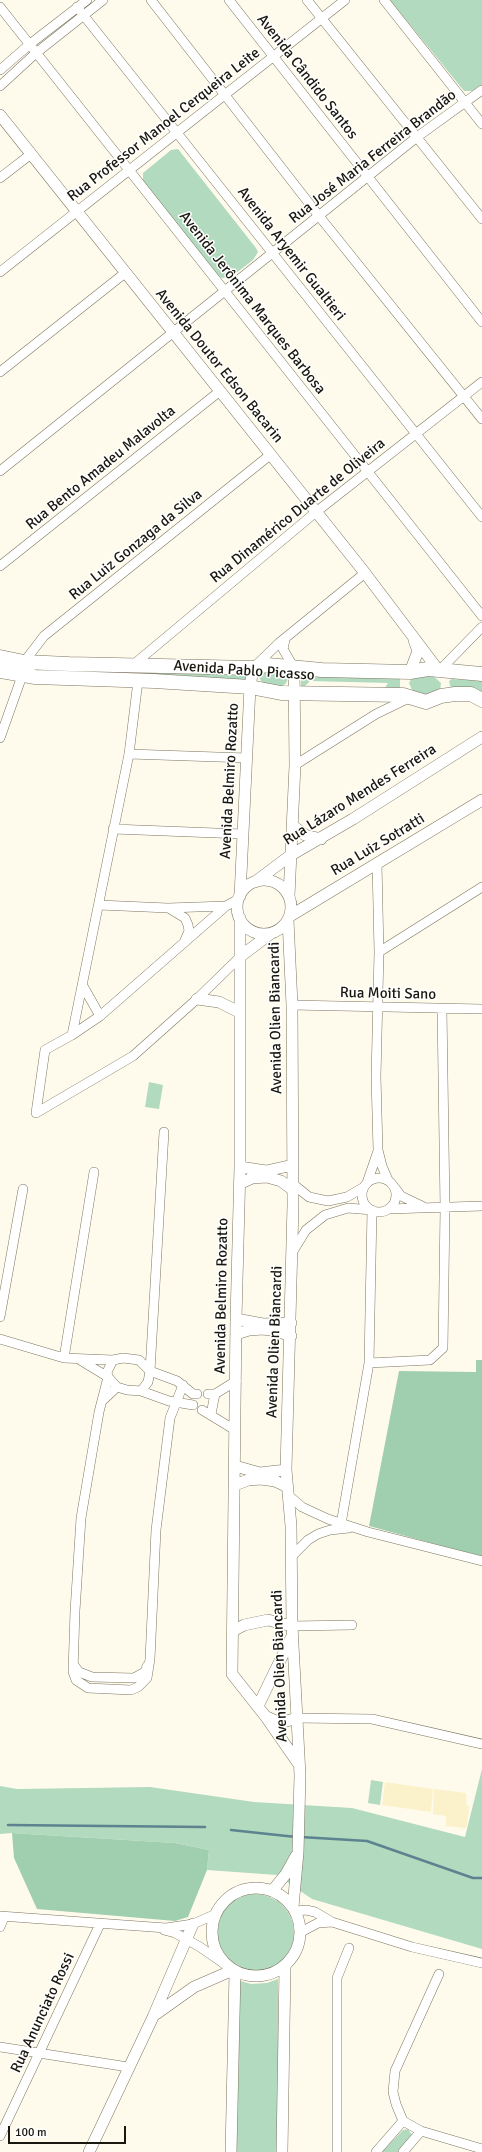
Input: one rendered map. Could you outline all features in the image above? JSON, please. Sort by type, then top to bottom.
[{"type":"main road","name":"Avenida Pablo Picasso","points":[[0,657],[24,662],[253,668],[268,665],[294,668],[410,672],[424,670],[482,674]]},
{"type":"main road","name":"Avenida Pablo Picasso","points":[[0,671],[22,676],[250,687],[265,691],[294,693],[407,696],[426,702],[441,696],[471,694],[482,700]]},
{"type":"main road","points":[[439,671],[443,678],[441,696]]},
{"type":"main road","points":[[407,696],[405,678],[410,672]]},
{"type":"street","points":[[0,70],[30,44],[87,0]]},
{"type":"street","points":[[0,86],[36,53],[103,0]]},
{"type":"street","points":[[151,0],[319,216],[482,419]]},
{"type":"street","name":"Avenida Cândido Santos","points":[[229,0],[482,322]]},
{"type":"street","points":[[308,0],[482,219]]},
{"type":"street","name":"Rua Professor Manoel Cerqueira Leite","points":[[0,272],[345,0]]},
{"type":"street","points":[[384,0],[482,124]]},
{"type":"street","name":"Avenida Jerônima Marques Barbosa","points":[[0,7],[482,616]]},
{"type":"street","name":"Avenida Aryemir Gualtieri","points":[[78,8],[482,517]]},
{"type":"street","name":"Rua José Maria Ferreira Brandão","points":[[0,470],[417,137],[482,90]]},
{"type":"street","name":"Avenida Doutor Edson Bacarin","points":[[0,115],[365,573],[439,671]]},
{"type":"street","points":[[0,178],[31,154]]},
{"type":"street","points":[[0,372],[125,273]]},
{"type":"street","name":"Rua Dinamérico Duarte de Oliveira","points":[[133,665],[316,512],[482,382]]},
{"type":"street","name":"Rua Bento Amadeu Malavolta","points":[[0,566],[220,391]]},
{"type":"street","name":"Rua Luiz Gonzaga da Silva","points":[[24,662],[44,636],[270,455]]},
{"type":"street","points":[[253,668],[365,573]]},
{"type":"street","points":[[439,671],[482,627]]},
{"type":"street","name":"Avenida Doutor Edson Bacarin","points":[[410,672],[418,651],[413,636]]},
{"type":"street","points":[[285,640],[283,649],[294,668],[295,765],[289,896]]},
{"type":"street","points":[[0,738],[22,676],[24,662]]},
{"type":"street","name":"Avenida Belmiro Rozatto","points":[[239,897],[250,687],[253,668]]},
{"type":"street","points":[[72,1035],[129,754],[138,681]]},
{"type":"street","points":[[295,765],[407,696]]},
{"type":"street","name":"Rua Lázaro Mendes Ferreira","points":[[254,882],[291,855],[321,839],[482,737]]},
{"type":"street","points":[[129,754],[247,758]]},
{"type":"street","name":"Rua Luiz Sotratti","points":[[289,918],[482,800]]},
{"type":"street","points":[[293,826],[304,835],[321,839]]},
{"type":"street","points":[[113,829],[242,834]]},
{"type":"street","points":[[377,863],[380,952],[376,1077],[378,1150],[382,1166],[388,1180],[401,1196],[415,1204],[431,1208]]},
{"type":"street","points":[[268,880],[281,885],[289,896],[292,906],[289,918],[280,929],[270,934],[241,956],[197,999],[133,1056],[36,1113],[45,1050],[72,1035],[100,1016],[185,941],[226,906],[239,897],[243,890],[254,882],[268,880]]},
{"type":"street","points":[[380,952],[482,886]]},
{"type":"street","points":[[239,897],[240,918],[247,928],[258,933],[270,934]]},
{"type":"street","points":[[99,905],[168,908],[226,906]]},
{"type":"street","points":[[168,908],[180,914],[188,925],[189,931],[185,941]]},
{"type":"street","name":"Avenida Belmiro Rozatto","points":[[232,1674],[236,1319],[240,1167],[240,918]]},
{"type":"street","name":"Avenida Olien Biancardi","points":[[289,918],[292,1005],[292,1253],[286,1470],[299,1764],[298,1850],[295,1909]]},
{"type":"street","points":[[83,986],[100,1016]]},
{"type":"street","points":[[197,999],[220,1002],[240,1012]]},
{"type":"street","name":"Rua Moiti Sano","points":[[292,1005],[482,1009]]},
{"type":"street","points":[[369,1363],[430,1360],[443,1348],[445,1208],[442,1009]]},
{"type":"street","points":[[140,1391],[148,1382],[150,1371],[164,1132]]},
{"type":"street","points":[[372,1210],[362,1198],[378,1150]]},
{"type":"street","points":[[240,1167],[266,1171],[292,1165]]},
{"type":"street","points":[[64,1358],[94,1172]]},
{"type":"street","points":[[239,1184],[252,1178],[267,1177],[281,1181],[309,1197],[328,1201],[347,1197],[377,1178],[388,1180]]},
{"type":"street","points":[[389,1209],[396,1200],[395,1188]]},
{"type":"street","points":[[0,1318],[23,1189]]},
{"type":"street","points":[[292,1253],[306,1230],[325,1215],[348,1208],[378,1212],[389,1209],[482,1206]]},
{"type":"street","points":[[341,1524],[369,1363],[372,1210]]},
{"type":"street","points":[[236,1319],[263,1324],[291,1322]]},
{"type":"street","points":[[236,1334],[249,1330],[263,1329],[277,1331],[290,1336]]},
{"type":"street","points":[[0,1339],[64,1358],[80,1360],[100,1358],[113,1360],[123,1358],[139,1360],[150,1371],[166,1375],[183,1385],[193,1394],[197,1394]]},
{"type":"street","points":[[139,1360],[152,1342]]},
{"type":"street","points":[[80,1360],[108,1377],[117,1387],[140,1391],[193,1405]]},
{"type":"street","points":[[113,1360],[108,1367],[108,1377],[102,1401],[81,1518],[73,1664],[76,1680],[88,1688],[130,1690],[138,1686],[147,1678],[150,1659],[156,1530],[170,1418],[183,1385]]},
{"type":"street","points":[[235,1430],[206,1412],[211,1394],[236,1381]]},
{"type":"street","points":[[102,1401],[117,1387]]},
{"type":"street","points":[[235,1466],[260,1473],[286,1470]]},
{"type":"street","points":[[235,1485],[248,1480],[261,1479],[275,1481],[314,1514],[341,1524],[482,1561]]},
{"type":"street","points":[[291,1557],[304,1544],[318,1534],[330,1530],[354,1527]]},
{"type":"street","points":[[233,1631],[256,1621],[280,1622],[292,1630],[352,1625]]},
{"type":"street","points":[[258,1706],[292,1630]]},
{"type":"street","name":"Avenida Olien Biancardi","points":[[232,1674],[258,1706],[299,1764]]},
{"type":"street","points":[[266,1717],[280,1723],[297,1718],[372,1719],[482,1744]]},
{"type":"street","name":"Avenida Olien Biancardi","points":[[272,1891],[286,1874],[298,1850]]},
{"type":"street","points":[[153,1926],[175,1933],[188,1940],[231,1969],[248,1976],[261,1977],[274,1974],[294,1957],[299,1945],[301,1932],[295,1909],[284,1897],[272,1891],[250,1888],[239,1891],[228,1898],[216,1914],[213,1922],[212,1941],[215,1950],[231,1969],[231,2152]]},
{"type":"street","points":[[295,1909],[316,1912],[332,1922],[412,1947],[482,1963]]},
{"type":"street","points":[[0,1927],[2,1917],[166,1928],[194,1924],[216,1914]]},
{"type":"street","points":[[301,1932],[318,1923],[332,1922]]},
{"type":"street","name":"Rua Anunciato Rossi","points":[[0,2136],[100,1924]]},
{"type":"street","points":[[89,2152],[128,2066],[153,2017],[194,1924]]},
{"type":"street","points":[[337,2152],[337,1978],[349,1948]]},
{"type":"street","points":[[282,2152],[285,1966]]},
{"type":"street","points":[[153,2017],[194,1987],[231,1969]]},
{"type":"street","points":[[438,1974],[395,2071],[393,2092],[403,2121],[421,2131],[482,2149]]},
{"type":"street","points":[[0,2046],[40,2054],[128,2066]]},
{"type":"street","points":[[376,2152],[403,2121]]},
{"type":"street","points":[[403,2152],[421,2131]]},
{"type":"green space","points":[[390,0],[482,0],[482,85],[473,91],[464,91]]},
{"type":"green space","points":[[178,149],[258,252],[253,260],[231,277],[222,278],[217,275],[143,182],[143,173],[171,150]]},
{"type":"green space","points":[[32,669],[250,672],[249,682],[32,672]]},
{"type":"green space","points":[[266,671],[285,672],[288,679],[282,687],[264,685],[258,676]]},
{"type":"green space","points":[[301,673],[400,677],[400,690],[384,689],[388,683],[310,681],[303,688],[301,685]]},
{"type":"green space","points":[[431,674],[441,683],[440,690],[431,697],[413,692],[409,683],[412,678]]},
{"type":"green space","points":[[452,679],[482,681],[482,691],[451,689],[449,681]]},
{"type":"green space","points":[[149,1082],[163,1085],[159,1109],[145,1107]]},
{"type":"green space","points":[[476,1360],[482,1360],[482,1557],[369,1526],[399,1371],[476,1372]]},
{"type":"green space","points":[[482,1769],[482,1949],[312,1899],[277,1875],[207,1870],[209,1850],[175,1843],[12,1833],[0,1834],[0,1786],[17,1789],[150,1787],[254,1802],[352,1808],[465,1837]]},
{"type":"green space","points":[[371,1780],[383,1782],[380,1805],[368,1803]]},
{"type":"green space","points":[[12,1833],[175,1843],[209,1850],[207,1870],[188,1917],[175,1921],[37,1909],[14,1858]]},
{"type":"green space","points":[[255,1894],[270,1897],[282,1906],[291,1918],[294,1933],[291,1948],[282,1960],[270,1969],[255,1972],[240,1969],[228,1960],[219,1948],[216,1933],[219,1918],[228,1906],[240,1897]]},
{"type":"green space","points":[[278,1979],[279,2152],[236,2152],[237,1980],[251,1984],[267,1983]]},
{"type":"green space","points":[[408,2129],[412,2135],[398,2152],[382,2152],[403,2130]]},
{"type":"sand","points":[[385,1782],[433,1789],[431,1812],[382,1805]]},
{"type":"sand","points":[[434,1789],[466,1793],[467,1806],[469,1806],[467,1827],[446,1826],[446,1816],[433,1814]]},
{"type":"waterway","points":[[8,1825],[205,1827]]},
{"type":"waterway","points":[[231,1830],[296,1837]]},
{"type":"waterway","points":[[301,1837],[367,1841],[473,1878],[482,1878]]}]
